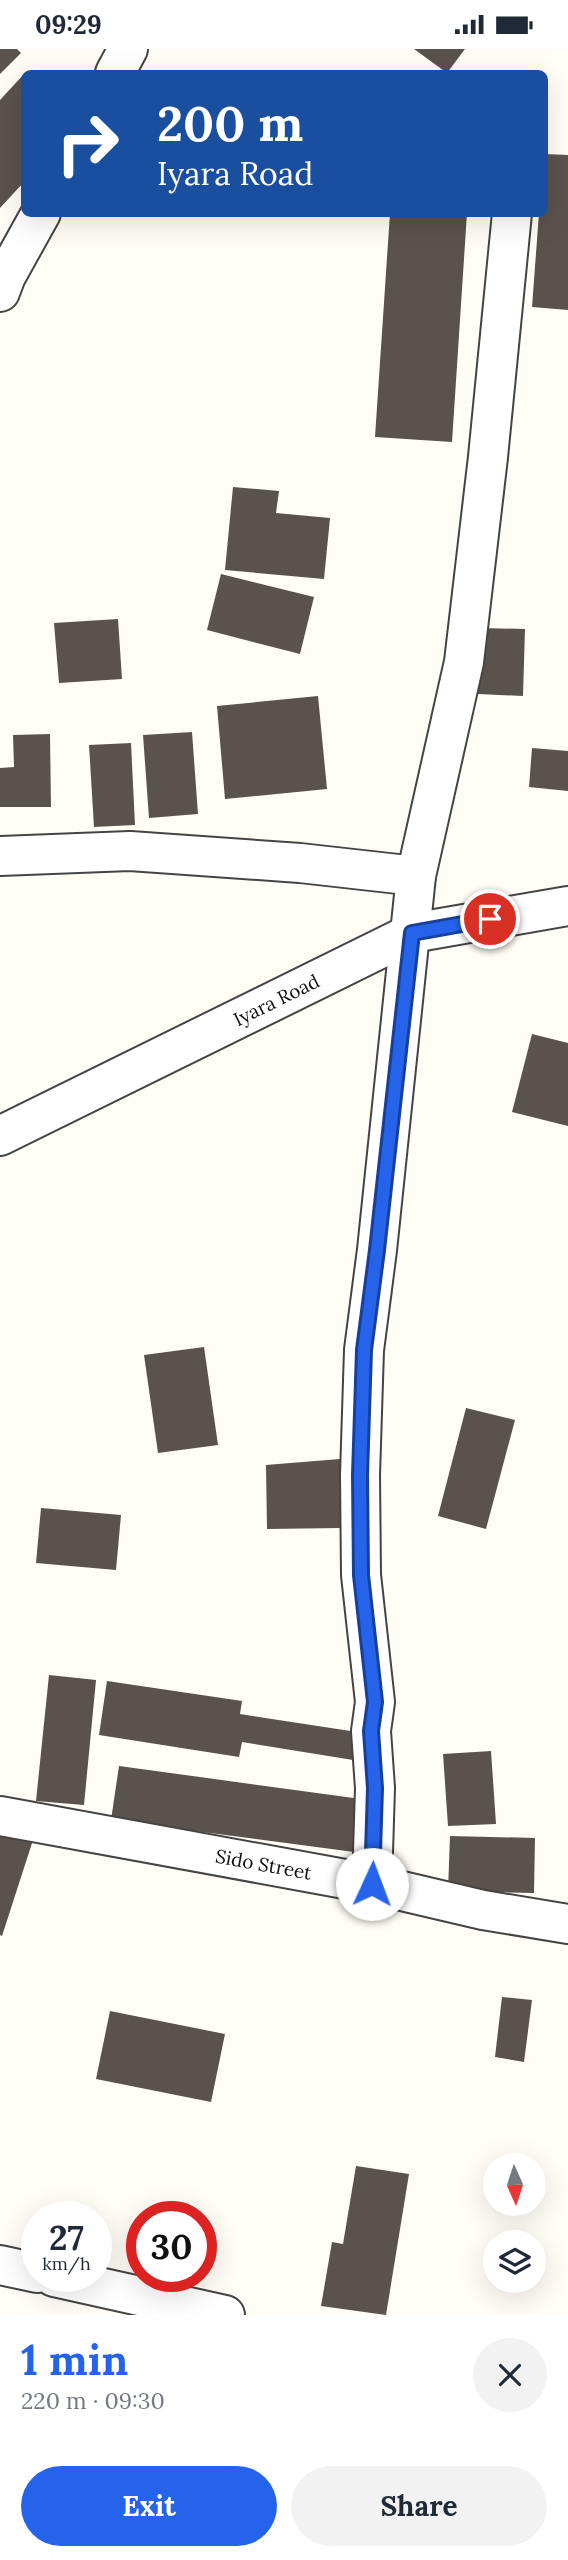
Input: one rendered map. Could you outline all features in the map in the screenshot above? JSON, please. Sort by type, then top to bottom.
[{"type":"street","points":[[117,70],[128,49]]},
{"type":"street","points":[[0,292],[39,217]]},
{"type":"street","points":[[372,1884],[375,1788],[371,1731],[375,1702],[361,1575],[360,1475],[364,1350],[412,933],[416,876],[464,662],[512,217]]},
{"type":"street","points":[[0,856],[130,852],[300,863],[416,876]]},
{"type":"street","name":"Iyara Road","points":[[0,1136],[412,933],[568,906]]},
{"type":"street","name":"Sido Street","points":[[0,1816],[372,1884],[483,1909],[568,1924]]},
{"type":"street","points":[[0,2265],[21,2270]]},
{"type":"street","points":[[112,2290],[225,2315]]},
{"type":"building","points":[[0,49],[17,49],[21,53],[0,74]]},
{"type":"building","points":[[414,49],[465,49],[449,70],[443,70]]},
{"type":"building","points":[[21,77],[21,185],[0,208],[0,100]]},
{"type":"building","points":[[548,154],[568,155],[568,310],[532,307],[539,217],[548,217]]},
{"type":"building","points":[[390,217],[467,217],[452,442],[375,437]]},
{"type":"building","points":[[233,487],[279,491],[276,513],[330,518],[324,579],[225,570]]},
{"type":"building","points":[[221,574],[314,597],[300,654],[207,630]]},
{"type":"building","points":[[118,619],[122,679],[59,683],[54,623]]},
{"type":"building","points":[[480,628],[525,629],[523,696],[478,694]]},
{"type":"building","points":[[318,696],[327,789],[225,799],[217,706]]},
{"type":"building","points":[[192,732],[198,814],[149,818],[143,735]]},
{"type":"building","points":[[50,734],[51,807],[0,807],[0,768],[14,767],[13,735]]},
{"type":"building","points":[[131,743],[135,825],[94,827],[89,745]]},
{"type":"building","points":[[532,748],[568,751],[568,791],[529,787]]},
{"type":"building","points":[[532,1034],[568,1043],[568,1126],[512,1112]]},
{"type":"building","points":[[204,1347],[218,1445],[158,1453],[144,1355]]},
{"type":"building","points":[[466,1408],[515,1420],[486,1529],[438,1516]]},
{"type":"building","points":[[340,1459],[341,1528],[267,1529],[266,1465]]},
{"type":"building","points":[[41,1508],[121,1515],[116,1570],[36,1563]]},
{"type":"building","points":[[49,1675],[96,1680],[84,1805],[36,1801]]},
{"type":"building","points":[[107,1681],[242,1701],[240,1714],[357,1732],[353,1760],[242,1742],[239,1757],[99,1735]]},
{"type":"building","points":[[491,1751],[496,1824],[448,1826],[443,1754]]},
{"type":"building","points":[[119,1766],[361,1799],[354,1852],[111,1820]]},
{"type":"building","points":[[0,1832],[33,1840],[2,1936],[0,1935]]},
{"type":"building","points":[[450,1836],[535,1838],[534,1893],[448,1891]]},
{"type":"building","points":[[502,1997],[532,2000],[524,2062],[495,2057]]},
{"type":"building","points":[[110,2011],[225,2034],[211,2102],[96,2079]]},
{"type":"building","points":[[356,2166],[409,2174],[386,2315],[321,2306],[332,2242],[343,2244]]},
{"type":"route","points":[[372,1884],[375,1788],[371,1731],[375,1702],[361,1575],[360,1475],[364,1350],[412,933],[490,919]]}]
